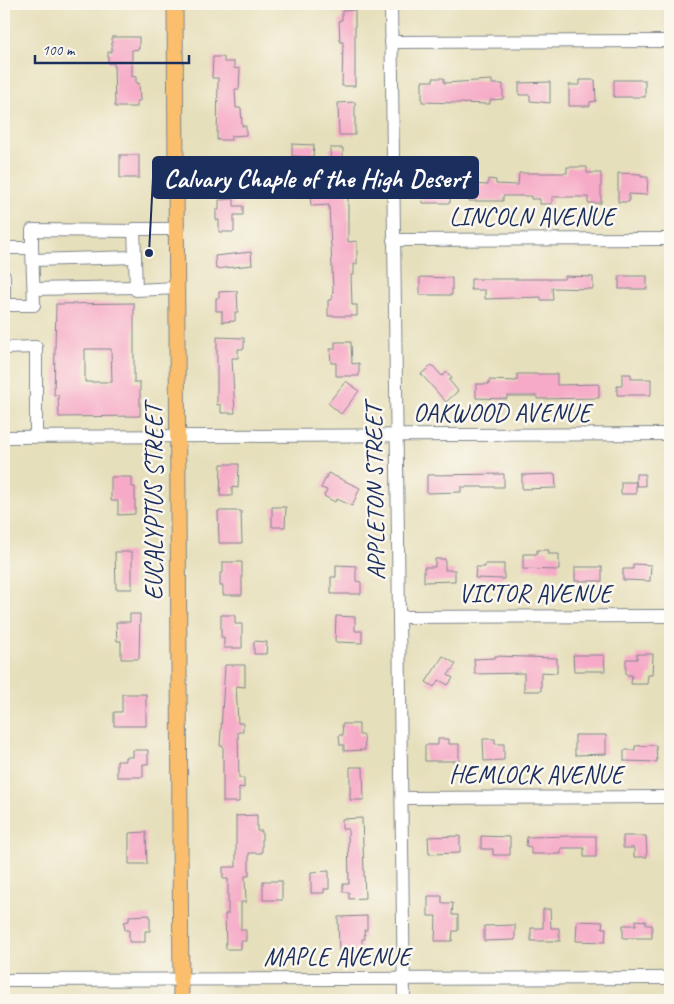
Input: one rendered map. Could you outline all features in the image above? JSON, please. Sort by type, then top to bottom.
[{"type":"main road","name":"EUCALYPTUS STREET","points":[[175,4],[181,1000]]},
{"type":"street","name":"APPLETON STREET","points":[[391,4],[404,1000]]},
{"type":"street","points":[[391,42],[670,41]]},
{"type":"street","points":[[4,276],[4,305],[34,305],[32,230],[134,231],[176,229]]},
{"type":"street","points":[[134,231],[135,287]]},
{"type":"street","name":"LINCOLN AVENUE","points":[[393,240],[670,239]]},
{"type":"street","points":[[4,248],[33,254],[134,257]]},
{"type":"street","points":[[34,289],[135,287],[136,290],[176,288]]},
{"type":"street","points":[[4,348],[36,347],[36,436]]},
{"type":"street","name":"OAKWOOD AVENUE","points":[[4,437],[178,434],[397,436],[670,434]]},
{"type":"street","name":"VICTOR AVENUE","points":[[400,618],[670,616]]},
{"type":"street","name":"HEMLOCK AVENUE","points":[[402,798],[670,797]]},
{"type":"street","name":"MAPLE AVENUE","points":[[4,980],[670,978]]},
{"type":"building","points":[[355,10],[355,86],[342,86],[343,42],[340,42],[339,20],[342,20],[342,11]]},
{"type":"building","points":[[112,37],[139,37],[139,49],[132,50],[132,77],[136,76],[136,83],[139,83],[140,101],[137,101],[137,107],[115,107],[114,63],[108,63],[108,52],[112,52]]},
{"type":"building","points":[[213,57],[224,57],[224,62],[234,62],[234,68],[240,69],[239,89],[235,89],[236,108],[241,108],[242,126],[246,126],[246,135],[231,136],[231,140],[217,140],[218,78],[212,78]]},
{"type":"building","points":[[433,78],[444,78],[444,83],[492,80],[492,84],[503,84],[503,99],[490,100],[490,104],[422,102],[422,81],[433,81]]},
{"type":"building","points":[[580,80],[595,80],[596,101],[590,102],[590,106],[569,106],[569,85],[580,85]]},
{"type":"building","points":[[614,80],[645,80],[645,97],[614,97]]},
{"type":"building","points":[[550,82],[550,103],[530,101],[530,95],[519,95],[519,83]]},
{"type":"building","points":[[355,102],[355,135],[339,135],[338,103]]},
{"type":"building","points":[[292,144],[314,145],[313,157],[292,156]]},
{"type":"building","points":[[330,148],[343,148],[343,162],[345,162],[346,170],[348,170],[348,242],[357,241],[357,264],[354,264],[354,275],[351,275],[352,305],[357,305],[357,316],[328,316],[328,300],[332,300],[333,289],[329,205],[311,206],[310,194],[332,193]]},
{"type":"building","points":[[120,155],[139,155],[139,178],[120,178]]},
{"type":"building","points":[[567,167],[587,167],[587,173],[601,173],[601,203],[588,203],[588,197],[552,197],[552,204],[540,204],[540,199],[531,199],[531,196],[503,196],[503,201],[469,201],[469,184],[488,185],[488,179],[496,180],[496,184],[518,185],[519,173],[567,173]]},
{"type":"building","points":[[618,173],[641,174],[641,177],[648,177],[647,195],[629,194],[629,202],[618,202]]},
{"type":"building","points":[[450,187],[450,203],[423,203],[422,188]]},
{"type":"building","points":[[234,199],[234,206],[243,206],[243,215],[234,215],[234,232],[219,232],[219,220],[216,220],[216,210],[219,210],[219,200]]},
{"type":"building","points":[[251,252],[252,265],[216,269],[215,256]]},
{"type":"building","points":[[565,276],[593,277],[593,289],[552,288],[553,300],[541,300],[541,297],[485,299],[485,290],[471,290],[471,279],[564,279]]},
{"type":"building","points":[[619,276],[647,276],[647,289],[619,289]]},
{"type":"building","points":[[420,277],[452,278],[452,295],[420,295]]},
{"type":"building","points":[[237,291],[238,312],[235,312],[235,321],[222,322],[222,311],[216,311],[216,298],[219,298],[219,292]]},
{"type":"building","points":[[134,303],[134,382],[140,382],[140,416],[59,417],[58,395],[54,395],[56,304]],"holes":[[[85,349],[111,349],[112,382],[85,382]]]},
{"type":"building","points":[[217,337],[244,338],[244,349],[238,349],[238,358],[232,358],[235,413],[221,413],[221,405],[217,405]]},
{"type":"building","points":[[335,342],[351,342],[352,364],[359,363],[359,376],[336,376],[336,363],[331,363],[330,349],[335,349]]},
{"type":"building","points":[[432,365],[442,376],[447,372],[452,378],[449,380],[458,391],[446,402],[421,374]]},
{"type":"building","points":[[517,374],[557,374],[557,385],[599,384],[599,398],[537,399],[537,396],[507,396],[507,399],[476,398],[476,384],[489,384],[489,380],[517,381]]},
{"type":"building","points":[[622,374],[631,374],[631,379],[651,379],[651,395],[617,395],[617,386],[622,386]]},
{"type":"building","points":[[346,381],[359,391],[341,414],[328,403]]},
{"type":"building","points":[[221,464],[239,464],[238,488],[232,487],[232,496],[220,496]]},
{"type":"building","points":[[328,473],[360,488],[352,506],[337,499],[335,502],[324,496],[327,490],[321,488]]},
{"type":"building","points":[[504,474],[504,487],[461,487],[461,492],[427,493],[427,475]]},
{"type":"building","points":[[555,474],[556,488],[522,489],[522,475]]},
{"type":"building","points":[[636,474],[645,474],[645,486],[636,486]]},
{"type":"building","points":[[111,477],[132,477],[132,487],[135,487],[135,514],[118,515],[118,501],[111,501]]},
{"type":"building","points":[[621,482],[636,482],[636,494],[621,494]]},
{"type":"building","points":[[272,507],[286,507],[285,527],[272,527]]},
{"type":"building","points":[[218,511],[241,511],[242,543],[219,543]]},
{"type":"building","points":[[537,550],[549,550],[548,554],[559,554],[559,570],[523,569],[523,554],[537,554]]},
{"type":"building","points":[[115,552],[132,552],[132,589],[116,589]]},
{"type":"building","points":[[435,559],[445,559],[445,570],[455,570],[455,581],[424,582],[424,567],[435,567]]},
{"type":"building","points":[[223,562],[242,562],[242,595],[223,595],[223,586],[220,586],[220,573],[223,573]]},
{"type":"building","points":[[485,564],[504,564],[504,579],[475,578],[476,567],[485,567]]},
{"type":"building","points":[[633,564],[651,565],[650,581],[623,580],[623,569],[633,569]]},
{"type":"building","points":[[336,565],[356,566],[356,581],[361,582],[361,594],[331,594],[331,577],[336,577]]},
{"type":"building","points":[[575,567],[602,567],[602,581],[575,581]]},
{"type":"building","points":[[130,614],[140,614],[139,659],[121,659],[121,641],[117,641],[116,622],[130,622]]},
{"type":"building","points":[[221,615],[235,615],[235,624],[242,624],[242,648],[224,648],[224,637],[221,637]]},
{"type":"building","points":[[336,616],[355,617],[355,631],[362,631],[362,643],[335,642]]},
{"type":"building","points":[[254,641],[267,642],[266,654],[254,654]]},
{"type":"building","points":[[637,654],[653,654],[652,675],[648,675],[647,684],[631,684],[632,675],[626,675],[626,659],[637,659]]},
{"type":"building","points":[[573,655],[604,655],[605,671],[574,671]]},
{"type":"building","points":[[443,656],[456,664],[448,675],[453,678],[448,685],[439,680],[434,687],[426,682]]},
{"type":"building","points":[[495,656],[557,658],[557,673],[541,672],[541,691],[524,691],[524,673],[475,674],[474,659],[495,658]]},
{"type":"building","points":[[225,665],[245,665],[245,687],[236,686],[238,723],[243,723],[243,732],[238,732],[239,778],[244,778],[244,788],[239,787],[239,802],[223,802],[223,746],[220,746]]},
{"type":"building","points":[[122,694],[146,694],[146,726],[114,726],[114,712],[122,712]]},
{"type":"building","points":[[342,724],[359,724],[359,735],[364,735],[365,750],[344,751],[344,745],[340,745],[339,735],[343,735]]},
{"type":"building","points":[[575,735],[606,735],[606,754],[575,755]]},
{"type":"building","points":[[438,739],[449,739],[449,744],[459,744],[459,761],[425,761],[425,745],[438,745]]},
{"type":"building","points":[[483,739],[495,739],[495,744],[504,744],[504,760],[484,761]]},
{"type":"building","points":[[656,745],[657,762],[624,761],[624,750],[635,750],[635,746]]},
{"type":"building","points":[[133,750],[148,750],[148,764],[143,764],[143,777],[117,777],[117,761],[125,761],[125,757],[133,757]]},
{"type":"building","points":[[350,767],[363,767],[364,800],[350,800]]},
{"type":"building","points":[[257,815],[257,831],[262,831],[262,853],[249,853],[249,876],[245,876],[246,902],[241,902],[241,930],[246,930],[246,941],[241,941],[241,949],[226,949],[225,914],[228,914],[228,879],[223,879],[223,867],[236,867],[236,816]]},
{"type":"building","points":[[362,818],[365,898],[349,899],[349,892],[343,892],[343,884],[349,884],[348,829],[342,829],[342,819]]},
{"type":"building","points":[[146,832],[147,864],[129,864],[129,833]]},
{"type":"building","points":[[460,836],[460,853],[429,854],[428,837]]},
{"type":"building","points":[[481,836],[510,837],[510,855],[493,855],[493,849],[481,849]]},
{"type":"building","points":[[596,836],[596,857],[584,857],[584,848],[561,848],[561,854],[531,854],[531,847],[526,846],[527,837]]},
{"type":"building","points":[[623,836],[646,836],[647,857],[634,857],[634,848],[623,848]]},
{"type":"building","points":[[329,871],[329,889],[324,889],[324,893],[311,893],[311,872]]},
{"type":"building","points":[[263,881],[282,881],[282,900],[263,900]]},
{"type":"building","points":[[428,896],[442,896],[442,903],[453,903],[452,915],[458,915],[458,931],[453,931],[452,941],[435,941],[436,916],[428,916]]},
{"type":"building","points":[[543,909],[550,909],[551,928],[559,928],[560,941],[531,941],[531,928],[543,928]]},
{"type":"building","points":[[150,915],[150,931],[145,931],[145,942],[129,942],[129,930],[125,930],[124,922],[129,921],[129,916]]},
{"type":"building","points":[[367,916],[367,930],[364,930],[365,939],[362,939],[362,951],[339,952],[338,917]]},
{"type":"building","points":[[636,920],[646,921],[646,925],[652,925],[652,938],[623,938],[623,925],[636,925]]},
{"type":"building","points":[[577,921],[603,922],[602,928],[606,928],[605,942],[576,941]]},
{"type":"building","points":[[515,925],[515,940],[484,941],[484,926]]},
{"type":"place","name":"Calvary Chaple of the High Desert","points":[[149,253]]}]
